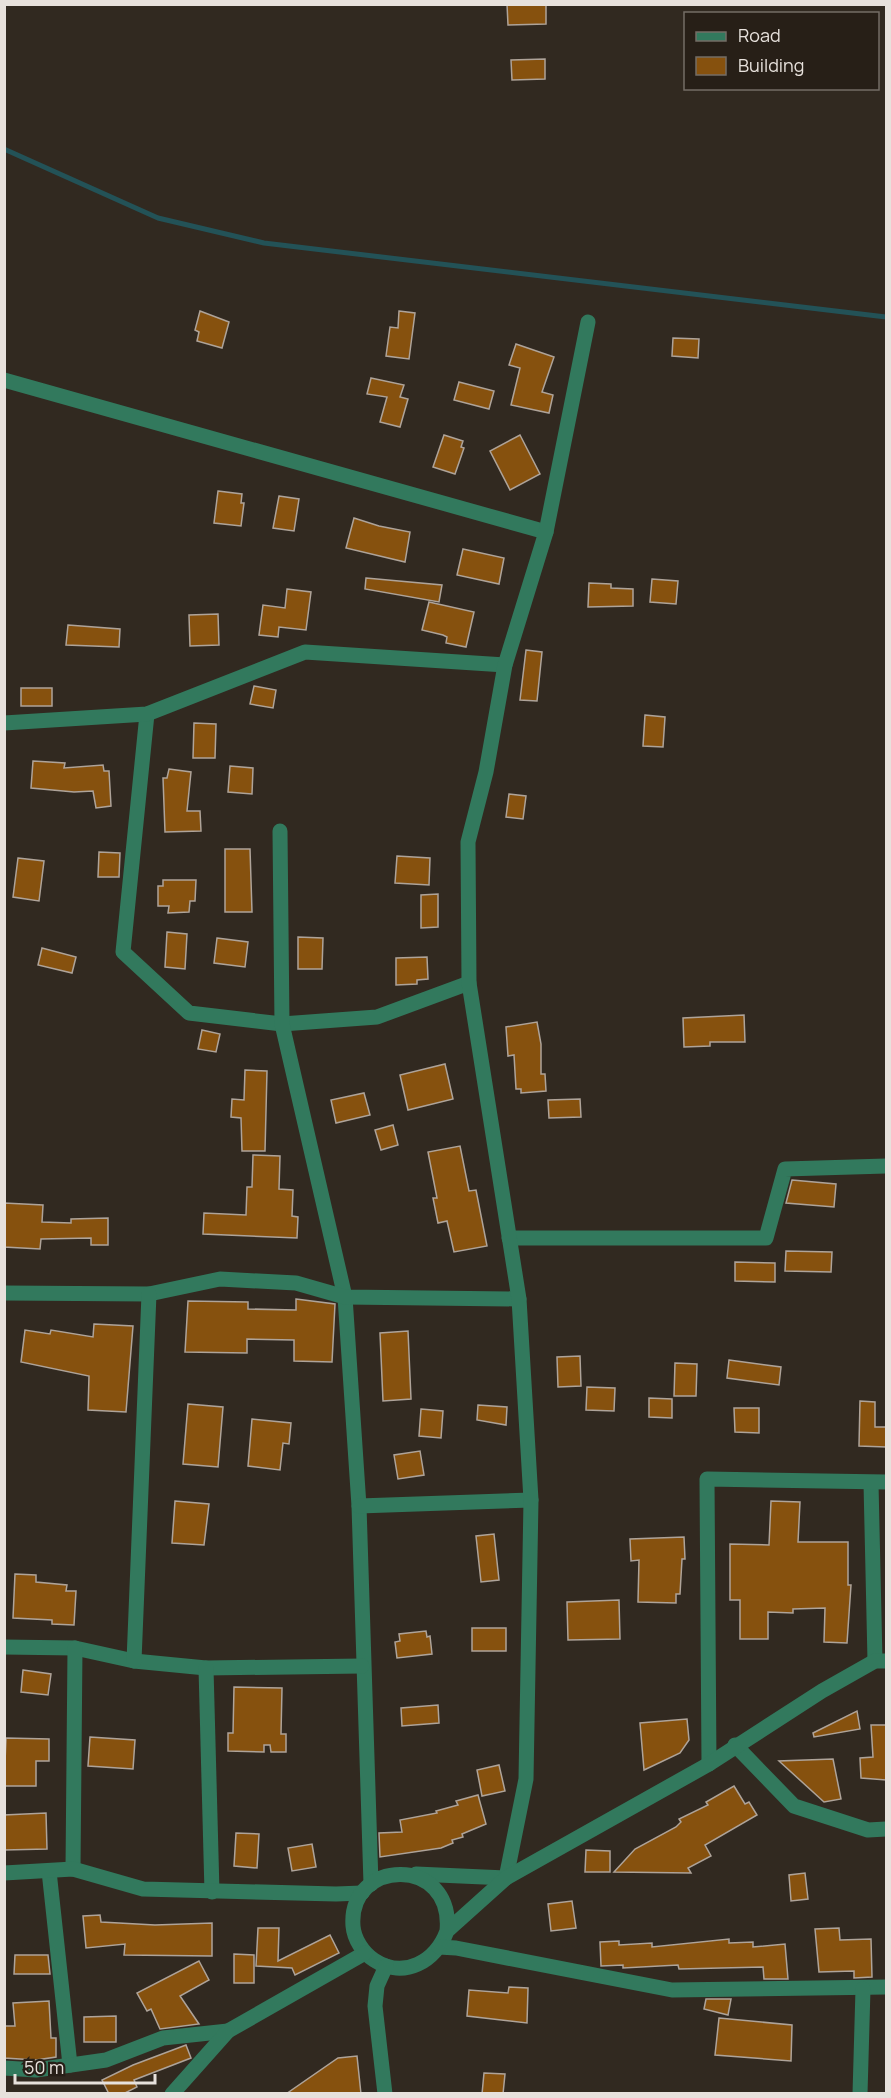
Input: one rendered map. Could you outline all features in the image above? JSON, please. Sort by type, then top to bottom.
[{"type":"street","points":[[506,1878],[526,1779],[531,1500],[519,1299],[469,983],[468,843],[486,772],[504,664],[546,532],[588,322]]},
{"type":"street","points":[[4,380],[546,532]]},
{"type":"street","points":[[4,723],[147,714],[305,652],[504,664]]},
{"type":"street","points":[[147,714],[123,952],[189,1013],[282,1024],[377,1017],[469,983]]},
{"type":"street","points":[[280,831],[282,1024],[345,1297],[359,1506],[367,1888]]},
{"type":"street","points":[[509,1238],[766,1238],[785,1169],[886,1166]]},
{"type":"street","points":[[4,1293],[149,1294],[220,1279],[296,1283],[345,1297],[519,1299]]},
{"type":"street","points":[[134,1661],[149,1294]]},
{"type":"street","points":[[506,1878],[408,1874],[382,1877],[367,1888],[356,1904],[353,1923],[358,1942],[365,1953],[387,1966],[412,1967],[424,1962],[439,1947],[447,1931],[506,1878],[709,1764],[735,1745],[881,1661],[879,1483],[707,1479],[709,1764]]},
{"type":"street","points":[[359,1506],[531,1500]]},
{"type":"street","points":[[4,1647],[75,1648],[134,1661],[206,1668],[362,1666]]},
{"type":"street","points":[[73,1869],[75,1648]]},
{"type":"street","points":[[206,1668],[212,1892]]},
{"type":"street","points":[[735,1745],[794,1806],[868,1830],[886,1829]]},
{"type":"street","points":[[4,1872],[73,1869],[143,1889],[212,1892],[367,1888]]},
{"type":"street","points":[[49,1871],[70,2065]]},
{"type":"street","points":[[408,1874],[420,1878],[440,1894],[447,1912],[447,1931]]},
{"type":"street","points":[[439,1947],[456,1948],[672,1989],[886,1987]]},
{"type":"street","points":[[172,2094],[228,2031],[365,1953]]},
{"type":"street","points":[[385,2094],[375,2006],[377,1986],[387,1966]]},
{"type":"street","points":[[860,2094],[863,1989]]},
{"type":"street","points":[[4,2068],[36,2070],[106,2060],[163,2038],[228,2031]]},
{"type":"building","points":[[507,4],[546,4],[546,24],[508,25]]},
{"type":"building","points":[[545,59],[545,79],[512,80],[511,60]]},
{"type":"building","points":[[200,311],[229,322],[222,348],[197,341],[199,332],[195,330]]},
{"type":"building","points":[[399,311],[415,313],[409,359],[386,356],[390,327],[398,328]]},
{"type":"building","points":[[673,338],[699,339],[698,358],[672,356]]},
{"type":"building","points":[[516,344],[554,357],[542,392],[553,395],[549,413],[511,405],[520,368],[509,365]]},
{"type":"building","points":[[371,378],[404,385],[400,397],[408,399],[400,427],[380,422],[387,397],[367,394]]},
{"type":"building","points":[[459,382],[494,391],[489,409],[454,400]]},
{"type":"building","points":[[444,435],[463,441],[461,447],[464,448],[455,474],[433,467]]},
{"type":"building","points":[[520,435],[540,474],[510,490],[490,451]]},
{"type":"building","points":[[218,491],[242,494],[241,503],[244,503],[241,526],[214,523]]},
{"type":"building","points":[[279,496],[299,499],[294,531],[273,528]]},
{"type":"building","points":[[354,518],[410,532],[405,562],[346,548]]},
{"type":"building","points":[[463,549],[504,558],[499,584],[457,575]]},
{"type":"building","points":[[366,578],[442,585],[439,602],[365,589]]},
{"type":"building","points":[[652,579],[678,581],[676,604],[650,602]]},
{"type":"building","points":[[589,583],[611,584],[611,588],[633,589],[633,606],[588,607]]},
{"type":"building","points":[[287,589],[311,592],[306,630],[279,627],[278,637],[259,635],[263,605],[285,608]]},
{"type":"building","points":[[429,602],[474,612],[466,647],[446,643],[447,637],[422,630]]},
{"type":"building","points":[[218,614],[219,645],[190,646],[189,615]]},
{"type":"building","points":[[68,625],[120,629],[119,647],[66,645]]},
{"type":"building","points":[[526,650],[542,652],[537,701],[520,700]]},
{"type":"building","points":[[254,686],[276,690],[273,708],[250,704]]},
{"type":"building","points":[[21,688],[52,688],[52,706],[21,706]]},
{"type":"building","points":[[645,715],[665,717],[663,747],[643,746]]},
{"type":"building","points":[[194,723],[216,724],[215,758],[193,758]]},
{"type":"building","points":[[33,761],[65,763],[64,768],[103,765],[104,771],[109,771],[111,806],[96,808],[93,791],[74,792],[31,788]]},
{"type":"building","points":[[230,766],[253,768],[252,794],[228,792]]},
{"type":"building","points":[[169,769],[191,772],[187,811],[200,811],[201,831],[165,832],[163,778],[167,778]]},
{"type":"building","points":[[509,794],[526,796],[523,819],[506,817]]},
{"type":"building","points":[[225,849],[250,849],[252,912],[225,912]]},
{"type":"building","points":[[99,852],[120,853],[119,877],[98,877]]},
{"type":"building","points":[[397,856],[430,858],[429,885],[395,883]]},
{"type":"building","points":[[18,858],[44,861],[39,901],[13,897]]},
{"type":"building","points":[[163,880],[196,880],[195,901],[190,901],[189,912],[168,913],[169,906],[158,906],[158,886],[163,886]]},
{"type":"building","points":[[438,894],[438,927],[421,928],[421,895]]},
{"type":"building","points":[[167,932],[187,934],[185,969],[165,967]]},
{"type":"building","points":[[298,937],[323,938],[322,969],[298,969]]},
{"type":"building","points":[[217,938],[248,942],[245,967],[214,963]]},
{"type":"building","points":[[42,948],[76,957],[72,973],[38,965]]},
{"type":"building","points":[[427,957],[428,979],[417,980],[417,984],[396,985],[396,958]]},
{"type":"building","points":[[744,1015],[745,1042],[710,1042],[710,1046],[684,1047],[683,1018]]},
{"type":"building","points":[[537,1022],[541,1044],[541,1074],[545,1074],[546,1091],[521,1093],[521,1089],[516,1089],[514,1055],[508,1056],[506,1027]]},
{"type":"building","points":[[202,1030],[220,1034],[216,1052],[198,1049]]},
{"type":"building","points":[[445,1064],[453,1099],[408,1110],[400,1075]]},
{"type":"building","points":[[245,1070],[267,1071],[265,1151],[242,1151],[241,1118],[231,1117],[232,1099],[244,1100]]},
{"type":"building","points":[[364,1093],[370,1115],[336,1123],[331,1100]]},
{"type":"building","points":[[580,1099],[581,1117],[549,1118],[548,1100]]},
{"type":"building","points":[[393,1125],[398,1145],[381,1150],[375,1130]]},
{"type":"building","points":[[460,1146],[469,1191],[476,1190],[487,1246],[454,1252],[447,1221],[438,1223],[433,1198],[437,1198],[428,1152]]},
{"type":"building","points":[[253,1155],[280,1156],[279,1189],[293,1190],[292,1216],[298,1217],[297,1238],[203,1234],[204,1213],[246,1215],[247,1187],[252,1187]]},
{"type":"building","points":[[792,1180],[836,1184],[834,1207],[786,1203]]},
{"type":"building","points":[[4,1203],[43,1205],[42,1222],[71,1223],[71,1219],[108,1218],[108,1245],[91,1245],[91,1238],[41,1239],[40,1249],[4,1247]]},
{"type":"building","points":[[786,1251],[832,1252],[831,1272],[785,1271]]},
{"type":"building","points":[[735,1262],[775,1263],[775,1282],[735,1281]]},
{"type":"building","points":[[296,1299],[335,1304],[332,1362],[294,1361],[294,1340],[247,1339],[247,1353],[185,1352],[188,1301],[248,1302],[248,1309],[296,1310]]},
{"type":"building","points":[[94,1324],[133,1326],[126,1412],[88,1410],[89,1376],[21,1362],[25,1330],[50,1334],[51,1330],[93,1337]]},
{"type":"building","points":[[408,1331],[411,1399],[383,1401],[380,1333]]},
{"type":"building","points":[[580,1356],[581,1386],[558,1387],[557,1357]]},
{"type":"building","points":[[729,1360],[781,1367],[779,1385],[727,1378]]},
{"type":"building","points":[[675,1363],[697,1364],[696,1396],[674,1396]]},
{"type":"building","points":[[587,1387],[615,1388],[614,1411],[586,1410]]},
{"type":"building","points":[[649,1398],[672,1399],[672,1418],[649,1417]]},
{"type":"building","points":[[860,1401],[875,1402],[875,1427],[886,1427],[886,1447],[859,1446]]},
{"type":"building","points":[[188,1404],[223,1407],[218,1467],[183,1464]]},
{"type":"building","points":[[478,1405],[507,1407],[506,1425],[477,1420]]},
{"type":"building","points":[[734,1408],[759,1408],[759,1433],[735,1432]]},
{"type":"building","points":[[421,1409],[443,1411],[441,1438],[419,1436]]},
{"type":"building","points":[[252,1419],[291,1423],[289,1444],[283,1443],[280,1470],[248,1466]]},
{"type":"building","points":[[420,1451],[424,1475],[398,1479],[394,1455]]},
{"type":"building","points":[[175,1501],[209,1504],[204,1545],[172,1543]]},
{"type":"building","points":[[771,1501],[800,1502],[798,1542],[848,1542],[848,1585],[851,1585],[847,1643],[824,1642],[825,1608],[793,1609],[793,1613],[768,1612],[768,1639],[740,1639],[740,1600],[730,1600],[730,1544],[769,1545]]},
{"type":"building","points":[[494,1534],[499,1580],[481,1582],[476,1536]]},
{"type":"building","points":[[684,1537],[685,1559],[682,1559],[680,1594],[676,1594],[676,1603],[638,1602],[639,1560],[631,1561],[630,1539]]},
{"type":"building","points":[[15,1574],[36,1575],[36,1582],[67,1585],[66,1591],[76,1591],[74,1625],[52,1624],[52,1620],[13,1618]]},
{"type":"building","points":[[619,1600],[620,1639],[568,1640],[567,1602]]},
{"type":"building","points":[[472,1628],[506,1628],[506,1651],[472,1651]]},
{"type":"building","points":[[426,1631],[427,1637],[430,1636],[432,1654],[397,1658],[395,1642],[400,1641],[399,1634]]},
{"type":"building","points":[[23,1670],[51,1674],[48,1695],[21,1692]]},
{"type":"building","points":[[234,1687],[282,1688],[281,1734],[286,1734],[286,1752],[271,1752],[270,1745],[264,1745],[264,1752],[228,1751],[228,1733],[233,1733]]},
{"type":"building","points":[[438,1705],[439,1723],[402,1726],[401,1708]]},
{"type":"building","points":[[857,1711],[860,1729],[814,1737],[813,1733]]},
{"type":"building","points":[[687,1719],[689,1740],[680,1753],[644,1770],[640,1723]]},
{"type":"building","points":[[871,1725],[886,1725],[886,1780],[861,1778],[860,1758],[873,1757]]},
{"type":"building","points":[[90,1737],[135,1740],[133,1769],[88,1766]]},
{"type":"building","points":[[6,1738],[49,1739],[49,1761],[36,1761],[36,1786],[4,1786]]},
{"type":"building","points":[[833,1759],[841,1799],[824,1802],[779,1761]]},
{"type":"building","points":[[499,1765],[505,1791],[482,1796],[477,1770]]},
{"type":"building","points":[[734,1786],[745,1804],[749,1802],[757,1815],[705,1845],[711,1856],[688,1868],[691,1873],[614,1872],[635,1849],[676,1827],[681,1822],[679,1819],[708,1805],[706,1802]]},
{"type":"building","points":[[478,1795],[486,1824],[462,1834],[463,1837],[452,1840],[453,1843],[441,1848],[380,1857],[379,1833],[402,1832],[400,1820],[437,1813],[436,1811],[458,1805],[456,1801]]},
{"type":"building","points":[[46,1813],[47,1849],[4,1850],[4,1815]]},
{"type":"building","points":[[236,1833],[259,1834],[257,1868],[234,1866]]},
{"type":"building","points":[[312,1844],[316,1867],[292,1871],[288,1848]]},
{"type":"building","points":[[586,1850],[610,1851],[610,1872],[585,1872]]},
{"type":"building","points":[[805,1873],[808,1899],[791,1901],[789,1875]]},
{"type":"building","points":[[572,1901],[576,1928],[551,1931],[548,1904]]},
{"type":"building","points":[[100,1915],[101,1922],[155,1925],[212,1923],[212,1956],[124,1955],[125,1944],[86,1948],[83,1916]]},
{"type":"building","points":[[258,1928],[279,1928],[278,1961],[330,1935],[339,1953],[295,1975],[292,1968],[256,1966]]},
{"type":"building","points":[[839,1928],[840,1940],[871,1939],[872,1977],[854,1978],[854,1971],[819,1972],[815,1929]]},
{"type":"building","points":[[729,1939],[729,1943],[753,1942],[753,1947],[785,1944],[788,1979],[764,1979],[763,1967],[679,1969],[678,1965],[623,1968],[623,1965],[601,1966],[600,1942],[619,1941],[619,1945],[652,1943],[652,1947]]},
{"type":"building","points":[[234,1954],[254,1955],[254,1983],[234,1983]]},
{"type":"building","points":[[15,1955],[48,1955],[50,1974],[14,1974]]},
{"type":"building","points":[[199,1961],[209,1980],[180,1996],[199,2024],[160,2029],[151,2009],[147,2011],[137,1993]]},
{"type":"building","points":[[509,1987],[528,1988],[527,2023],[467,2016],[469,1990],[508,1993]]},
{"type":"building","points":[[706,1999],[731,1999],[728,2015],[704,2009]]},
{"type":"building","points":[[49,2001],[51,2038],[56,2038],[56,2057],[36,2060],[4,2058],[4,2026],[15,2026],[13,2003]]},
{"type":"building","points":[[116,2016],[116,2042],[84,2042],[84,2017]]},
{"type":"building","points":[[719,2018],[792,2025],[791,2061],[715,2055]]},
{"type":"building","points":[[186,2045],[191,2058],[134,2080],[137,2087],[123,2094],[109,2094],[102,2080],[133,2065]]},
{"type":"building","points":[[357,2056],[361,2094],[286,2094],[338,2058]]},
{"type":"building","points":[[484,2073],[505,2074],[503,2094],[482,2094]]},
{"type":"waterway","points":[[4,149],[158,218],[264,243],[886,317]]}]
